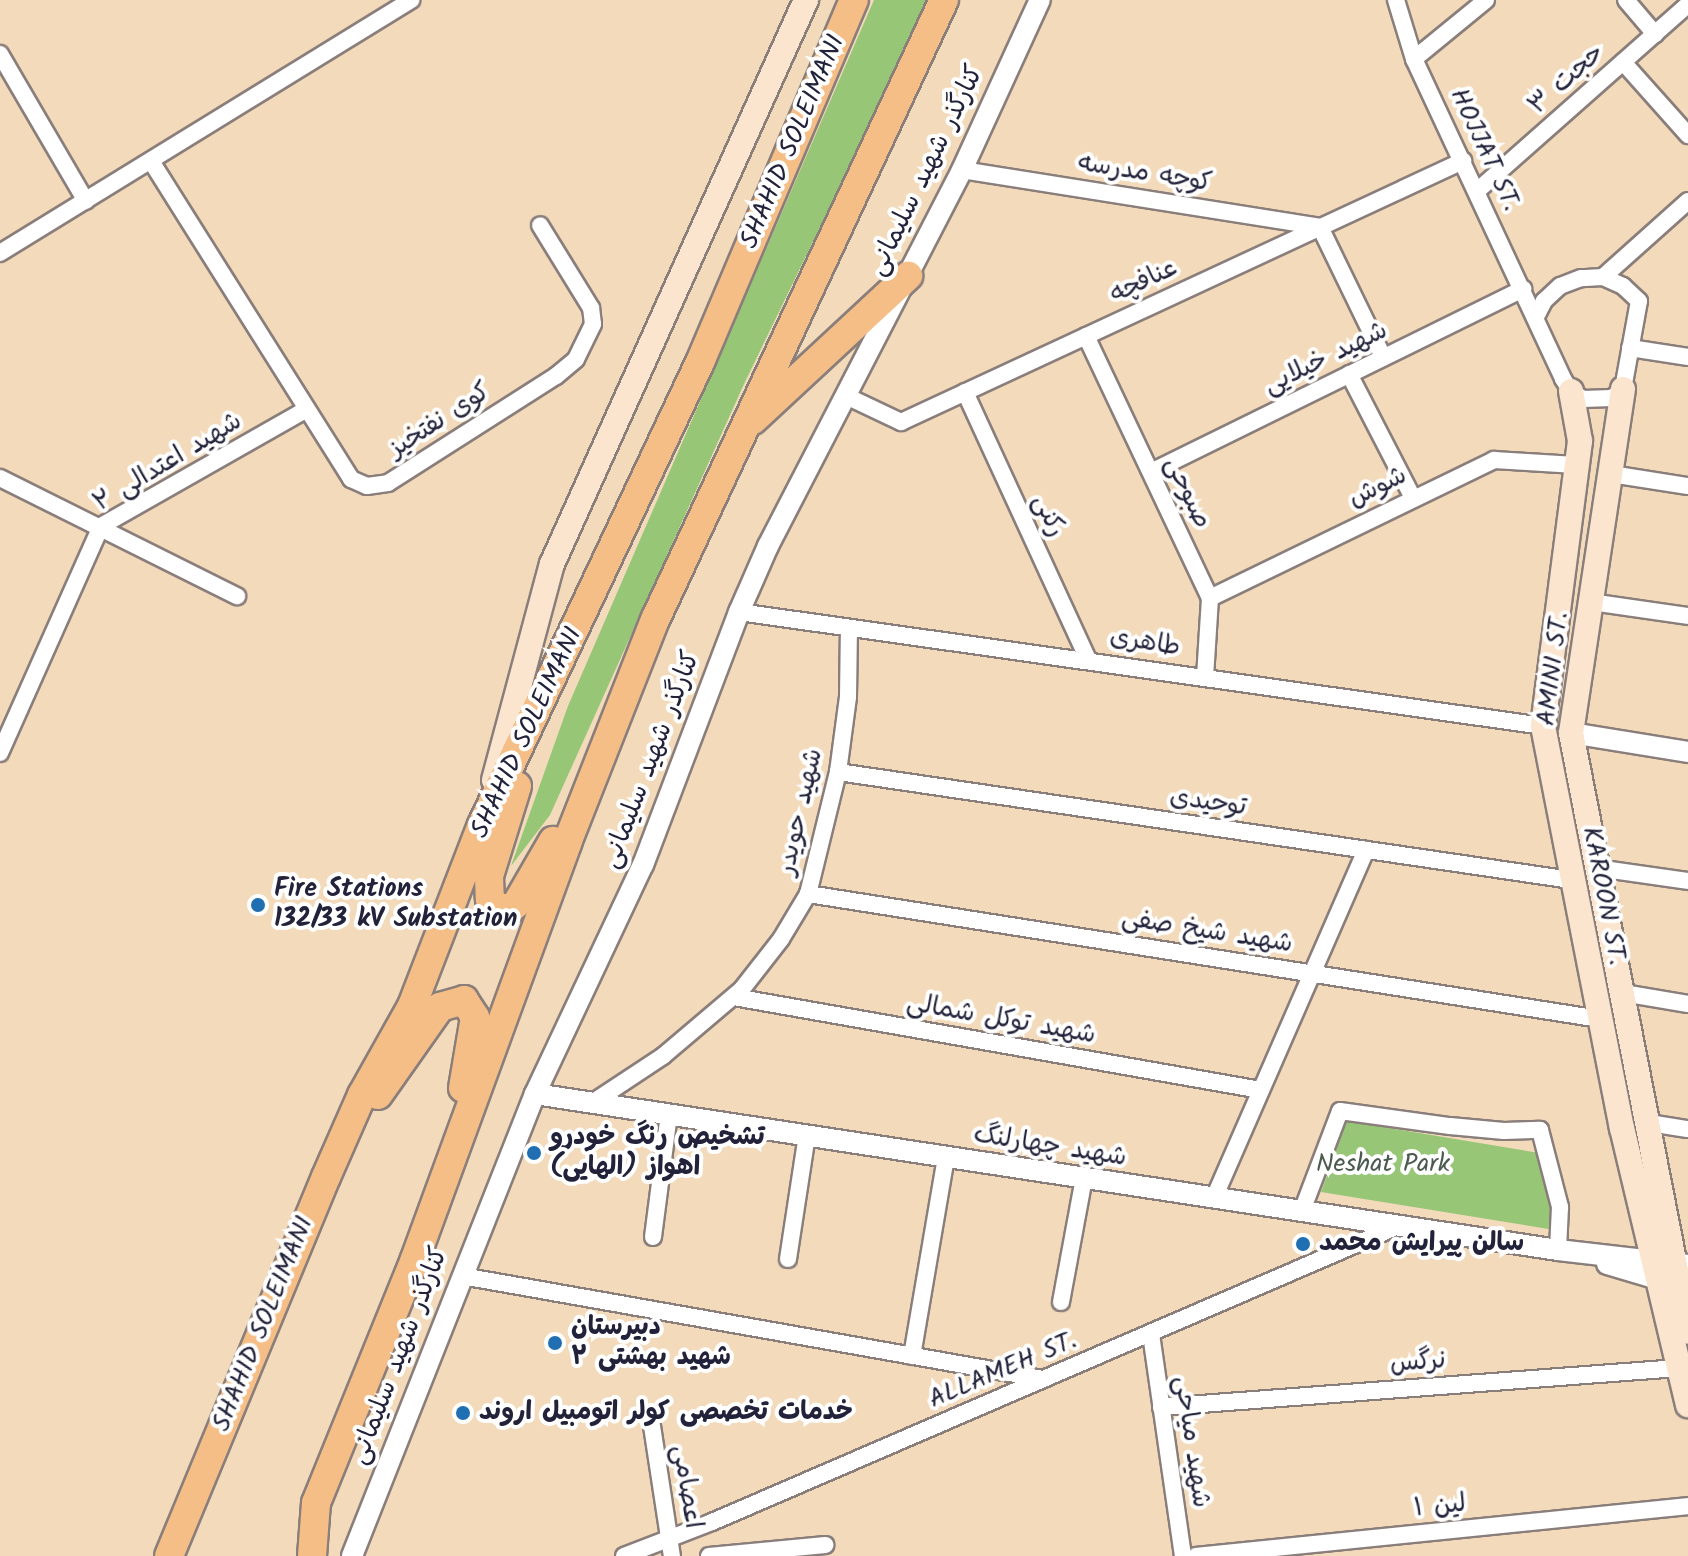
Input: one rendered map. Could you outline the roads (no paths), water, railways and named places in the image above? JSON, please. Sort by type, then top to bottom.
[{"type":"highway","name":"SHAHID SOLEIMANI","points":[[169,1556],[352,1118],[412,1006],[482,825],[701,360],[854,0]]},
{"type":"highway","points":[[308,1548],[316,1503],[434,1206],[601,756],[655,620],[944,0]]},
{"type":"highway","points":[[741,432],[908,276]]},
{"type":"highway","points":[[544,698],[489,876],[490,899],[497,907],[510,909],[527,889],[601,756]]},
{"type":"highway","points":[[352,1118],[386,1088],[440,1007],[464,1000],[472,1008],[475,1017],[466,1075],[434,1206]]},
{"type":"main road","points":[[482,825],[552,564],[806,0]]},
{"type":"main road","name":"AMINI ST.","points":[[1623,389],[1571,733],[1649,1123],[1673,1273]]},
{"type":"main road","name":"KAROON ST.","points":[[1571,391],[1580,441],[1543,726],[1600,1019],[1688,1332]]},
{"type":"main road","points":[[1560,596],[1591,602]]},
{"type":"main road","points":[[1543,726],[1571,733]]},
{"type":"main road","name":"KAROON ST.","points":[[1673,1273],[1678,1368],[1688,1405]]},
{"type":"street","points":[[0,253],[412,0]]},
{"type":"street","name":"کنارگذر شهید سلیمانی","points":[[352,1556],[535,1094],[643,865],[739,612],[768,546],[962,170],[1040,0]]},
{"type":"street","name":"HOJJAT ST.","points":[[1396,0],[1414,59],[1536,317]]},
{"type":"street","points":[[1414,59],[1486,0]]},
{"type":"street","points":[[1626,0],[1655,34]]},
{"type":"street","name":"حجت ۳","points":[[1477,191],[1688,4]]},
{"type":"street","points":[[0,54],[86,201]]},
{"type":"street","points":[[1623,62],[1688,135]]},
{"type":"street","name":"کوی نفتخیز","points":[[151,161],[305,410],[351,479],[367,486],[388,483],[556,376],[576,359],[593,324],[591,308],[540,225]]},
{"type":"street","name":"عنافچه","points":[[846,396],[901,422],[1463,161]]},
{"type":"street","name":"کوچه مدرسه","points":[[962,170],[1320,227]]},
{"type":"street","points":[[1603,277],[1688,201]]},
{"type":"street","points":[[1320,227],[1383,357]]},
{"type":"street","points":[[1603,277],[1623,286],[1639,301],[1623,389],[1612,398],[1597,401],[1583,399],[1571,391],[1536,317],[1544,301],[1560,286],[1581,278],[1603,277]]},
{"type":"street","name":"شهید خیلایی","points":[[1151,472],[1523,289]]},
{"type":"street","name":"صبوحی","points":[[1086,336],[1210,598],[1205,678]]},
{"type":"street","points":[[1630,348],[1688,357]]},
{"type":"street","points":[[1349,374],[1413,498]]},
{"type":"street","name":"رکنی","points":[[965,392],[1088,660]]},
{"type":"street","name":"شهید اعتدالی ۲","points":[[0,753],[101,526],[305,410]]},
{"type":"street","name":"شوش","points":[[1210,598],[1494,460],[1576,465]]},
{"type":"street","points":[[1611,474],[1688,486]]},
{"type":"street","points":[[0,478],[237,596]]},
{"type":"street","points":[[1591,602],[1688,616]]},
{"type":"street","name":"طاهری","points":[[739,612],[1543,726]]},
{"type":"street","name":"شهید حویدر","points":[[592,1103],[663,1056],[734,997],[781,939],[808,894],[838,772],[848,697],[849,628]]},
{"type":"street","points":[[1571,733],[1688,752]]},
{"type":"street","name":"توحیدی","points":[[838,772],[1571,880]]},
{"type":"street","points":[[1214,1198],[1366,850]]},
{"type":"street","points":[[1597,868],[1688,881]]},
{"type":"street","name":"شهید شیخ صفی","points":[[808,894],[1600,1019]]},
{"type":"street","points":[[1623,993],[1688,1004]]},
{"type":"street","name":"شهید توکل شمالی","points":[[734,997],[1261,1090]]},
{"type":"street","name":"شهید چهارلنگ","points":[[535,1094],[1558,1250],[1673,1273]]},
{"type":"street","points":[[1302,1211],[1340,1111],[1477,1129],[1540,1130],[1560,1207],[1558,1250]]},
{"type":"street","points":[[653,1237],[669,1114]]},
{"type":"street","points":[[1649,1123],[1688,1129]]},
{"type":"street","points":[[788,1259],[807,1135]]},
{"type":"street","points":[[912,1356],[946,1157]]},
{"type":"street","points":[[1061,1302],[1084,1178]]},
{"type":"street","name":"ALLAMEH ST.","points":[[624,1556],[671,1548],[1045,1379],[1398,1226]]},
{"type":"street","points":[[462,1276],[1045,1379]]},
{"type":"street","name":"شهید میاحی","points":[[1151,1334],[1183,1556]]},
{"type":"street","name":"نرگس","points":[[1161,1407],[1678,1368]]},
{"type":"street","name":"اعصامی","points":[[652,1426],[671,1548]]},
{"type":"street","name":"لین ۱","points":[[1196,1556],[1688,1506]]},
{"type":"street","points":[[709,1556],[825,1545]]},
{"type":"place","name":"Fire Stations 132/33 kV Substation","points":[[258,905]]},
{"type":"place","name":"تشخیص رنگ خودرو اهواز (الهایی)","points":[[534,1153]]},
{"type":"place","name":"سالن پیرایش محمد","points":[[1303,1244]]},
{"type":"place","name":"دبیرستان شهید بهشتی ۲","points":[[555,1343]]},
{"type":"place","name":"خدمات تخصصی کولر اتومبیل اروند","points":[[463,1413]]},
{"type":"park label","name":"Neshat Park","points":[[1383,1165]]}]
